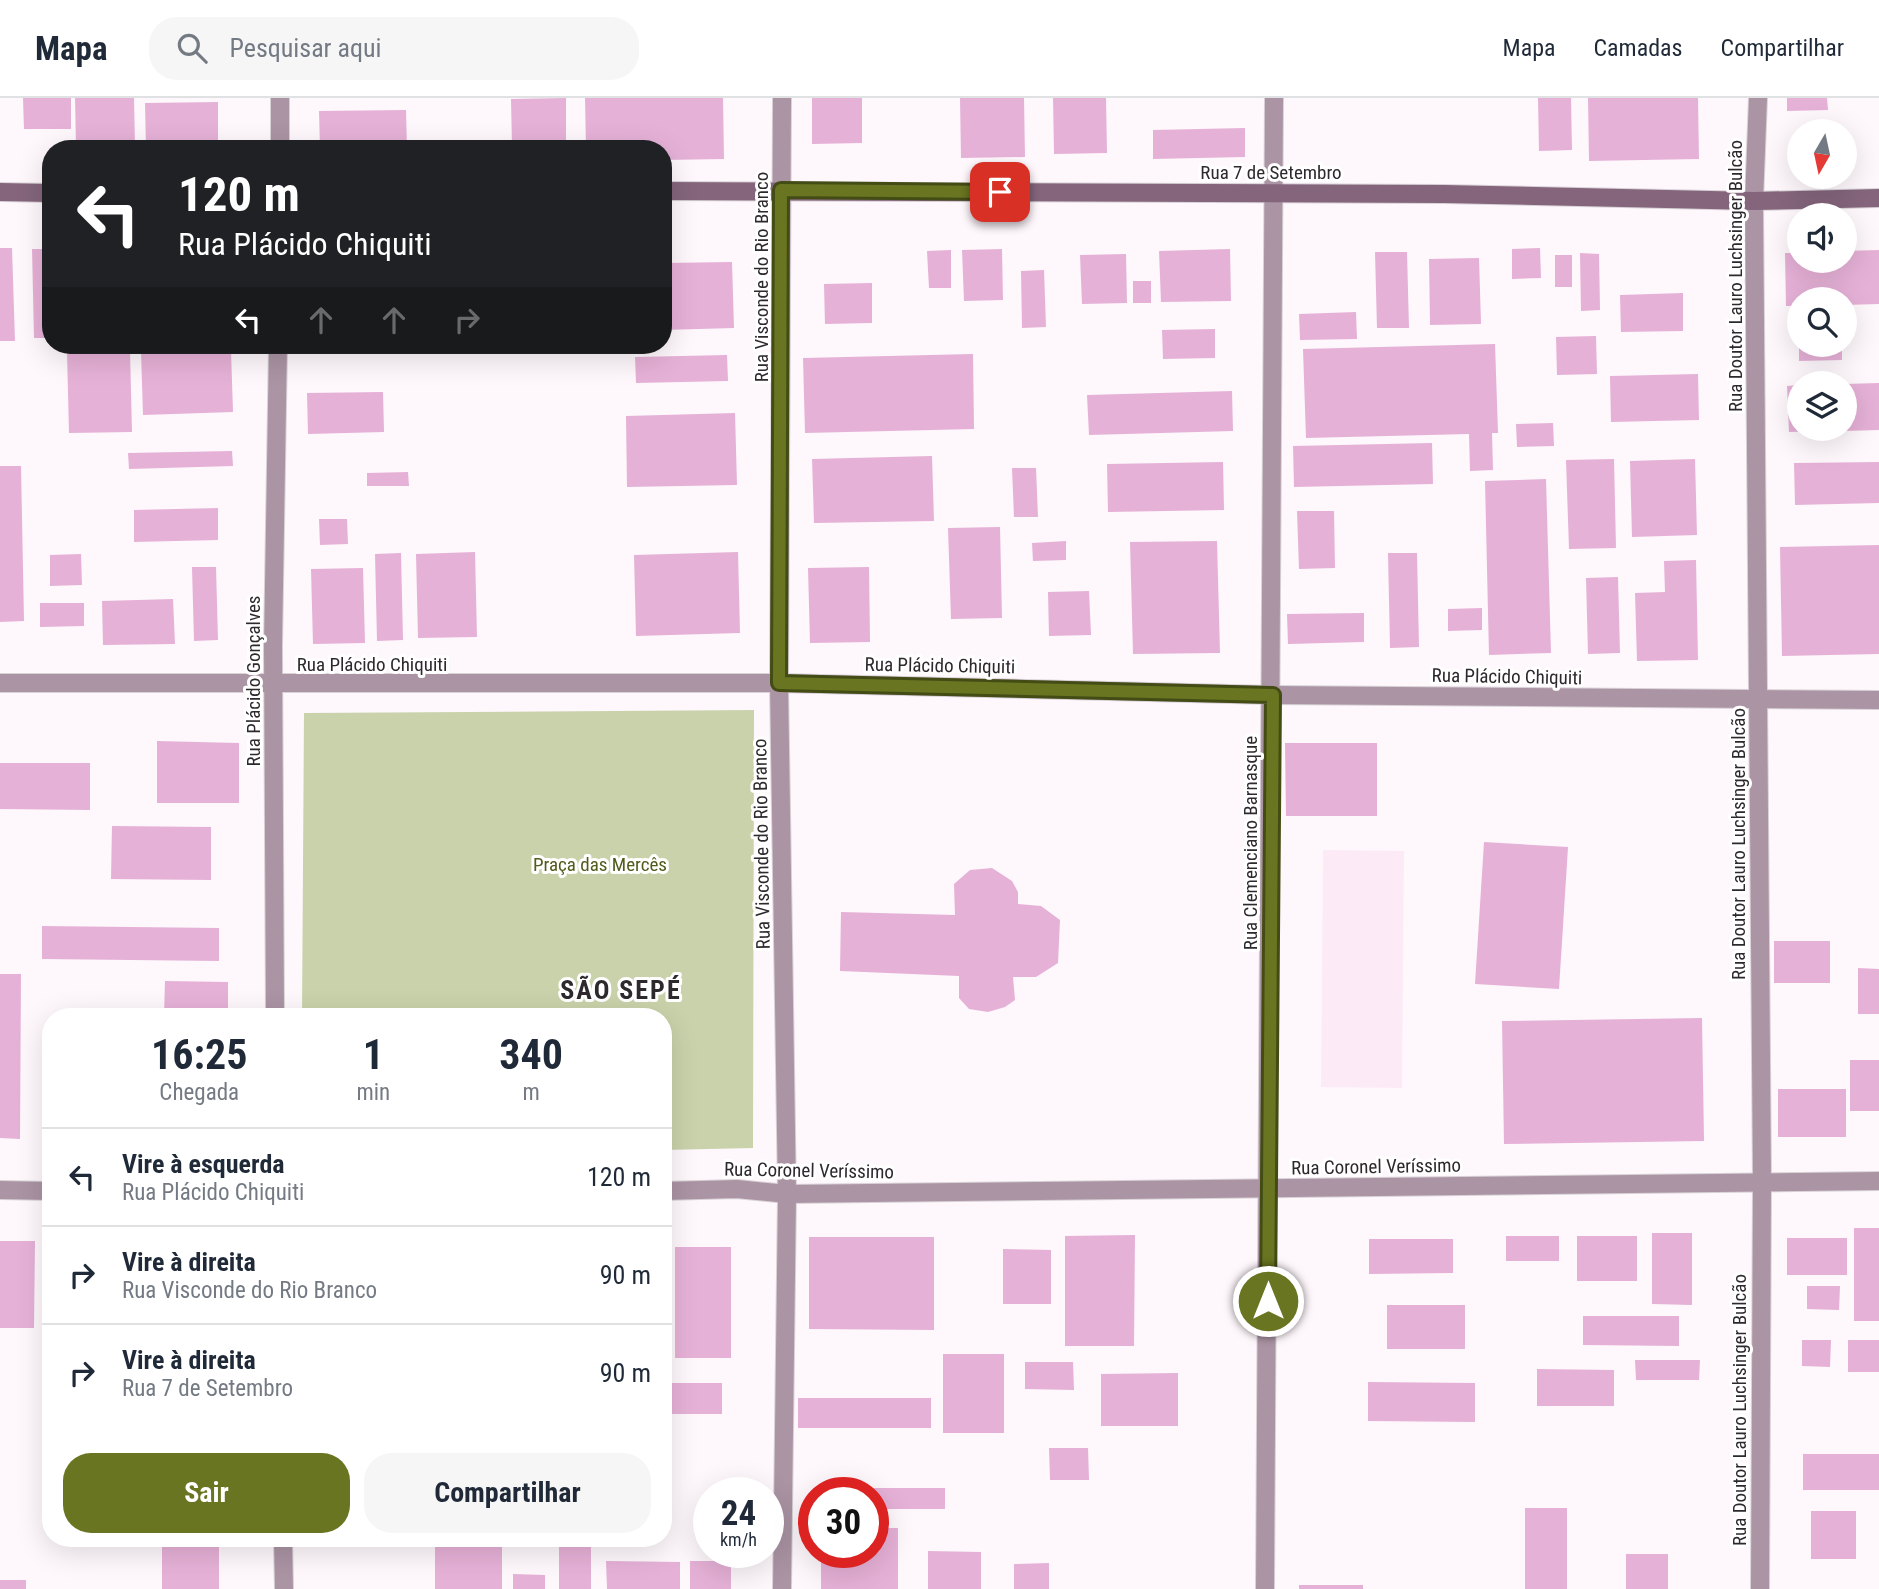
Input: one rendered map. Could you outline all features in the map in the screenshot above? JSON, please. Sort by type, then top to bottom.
[{"type":"main road","name":"Rua 7 de Setembro","points":[[672,191],[1274,193],[1754,201],[1879,198]]},
{"type":"main road","points":[[0,192],[42,193]]},
{"type":"street","points":[[280,98],[280,140]]},
{"type":"street","name":"Rua Visconde do Rio Branco","points":[[782,98],[779,683],[787,1194],[782,1589]]},
{"type":"street","name":"Rua Clemenciano Barnasque","points":[[1265,1589],[1273,695],[1274,98]]},
{"type":"street","name":"Rua Doutor Lauro Luchsinger Bulcão","points":[[1758,98],[1754,201],[1762,1182],[1760,1589]]},
{"type":"street","name":"Rua Plácido Gonçalves","points":[[275,1008],[274,685],[278,354]]},
{"type":"street","name":"Rua Plácido Chiquiti","points":[[0,683],[779,683],[1273,695],[1879,700]]},
{"type":"street","name":"Rua Coronel Veríssimo","points":[[672,1191],[737,1189],[787,1194],[1879,1181]]},
{"type":"street","points":[[0,1190],[42,1191]]},
{"type":"street","points":[[283,1547],[284,1589]]},
{"type":"shaded area","points":[[1323,850],[1404,851],[1402,1088],[1321,1087]]},
{"type":"green space","name":"Praça das Mercês","points":[[754,710],[753,1148],[672,1150],[672,1008],[302,1008],[304,713]]},
{"type":"building","points":[[23,98],[71,98],[71,129],[24,129]]},
{"type":"building","points":[[75,98],[134,98],[135,140],[76,140]]},
{"type":"building","points":[[566,98],[566,140],[512,140],[511,99]]},
{"type":"building","points":[[585,98],[723,98],[724,159],[672,160],[672,140],[586,140]]},
{"type":"building","points":[[812,98],[862,98],[862,143],[812,144]]},
{"type":"building","points":[[960,98],[1024,98],[1025,157],[961,158]]},
{"type":"building","points":[[1053,98],[1106,98],[1107,153],[1054,154]]},
{"type":"building","points":[[1538,98],[1571,98],[1572,150],[1539,151]]},
{"type":"building","points":[[1588,98],[1698,98],[1699,159],[1589,161]]},
{"type":"building","points":[[1787,98],[1827,98],[1828,110],[1787,111]]},
{"type":"building","points":[[218,102],[218,140],[146,140],[145,103]]},
{"type":"building","points":[[406,110],[407,140],[320,140],[319,111]]},
{"type":"building","points":[[1245,128],[1245,157],[1153,159],[1153,130]]},
{"type":"building","points":[[0,248],[12,248],[15,341],[0,341]]},
{"type":"building","points":[[1540,248],[1541,278],[1512,279],[1512,249]]},
{"type":"building","points":[[32,249],[42,249],[42,338],[34,338]]},
{"type":"building","points":[[1002,249],[1003,300],[964,301],[962,250]]},
{"type":"building","points":[[1230,249],[1231,301],[1161,302],[1159,251]]},
{"type":"building","points":[[951,250],[951,288],[929,288],[927,251]]},
{"type":"building","points":[[1879,250],[1879,304],[1857,305],[1857,287],[1787,287],[1786,306],[1785,253],[1787,273],[1857,273],[1857,251]]},
{"type":"building","points":[[1375,252],[1407,252],[1409,328],[1377,328]]},
{"type":"building","points":[[1580,253],[1599,254],[1600,310],[1581,311]]},
{"type":"building","points":[[1126,254],[1127,303],[1082,304],[1080,255]]},
{"type":"building","points":[[1555,255],[1572,255],[1572,287],[1555,287]]},
{"type":"building","points":[[1479,258],[1481,324],[1430,325],[1429,259]]},
{"type":"building","points":[[732,262],[734,328],[672,330],[672,263]]},
{"type":"building","points":[[1044,270],[1046,327],[1022,328],[1021,271]]},
{"type":"building","points":[[1133,281],[1151,281],[1151,303],[1133,303]]},
{"type":"building","points":[[872,283],[872,323],[825,324],[824,284]]},
{"type":"building","points":[[1683,293],[1683,331],[1621,332],[1620,295]]},
{"type":"building","points":[[1356,312],[1357,339],[1300,340],[1299,314]]},
{"type":"building","points":[[1215,329],[1215,358],[1163,359],[1162,330]]},
{"type":"building","points":[[1596,336],[1597,374],[1557,375],[1556,337]]},
{"type":"building","points":[[1495,344],[1498,433],[1492,433],[1493,470],[1470,471],[1469,434],[1306,438],[1303,349]]},
{"type":"building","points":[[67,354],[130,354],[132,432],[69,433]]},
{"type":"building","points":[[141,354],[231,354],[233,412],[143,415]]},
{"type":"building","points":[[973,354],[974,429],[805,433],[803,358]]},
{"type":"building","points":[[727,355],[728,381],[636,383],[635,357]]},
{"type":"building","points":[[1799,357],[1842,357],[1842,360],[1799,361]]},
{"type":"building","points":[[1698,374],[1699,420],[1611,422],[1610,376]]},
{"type":"building","points":[[1879,383],[1879,430],[1857,431],[1857,384]]},
{"type":"building","points":[[1232,391],[1233,431],[1089,435],[1087,395]]},
{"type":"building","points":[[383,392],[384,432],[308,434],[307,393]]},
{"type":"building","points":[[735,413],[737,485],[627,487],[626,416]]},
{"type":"building","points":[[1553,423],[1554,446],[1517,447],[1516,424]]},
{"type":"building","points":[[1432,443],[1433,484],[1294,487],[1293,446]]},
{"type":"building","points":[[232,451],[233,466],[129,469],[128,453]]},
{"type":"building","points":[[932,456],[934,521],[814,523],[812,459]]},
{"type":"building","points":[[1614,459],[1616,548],[1569,549],[1566,460]]},
{"type":"building","points":[[1695,459],[1697,535],[1632,537],[1630,461]]},
{"type":"building","points":[[1223,462],[1224,510],[1108,512],[1107,464]]},
{"type":"building","points":[[1879,462],[1879,503],[1795,505],[1794,463]]},
{"type":"building","points":[[0,466],[21,466],[24,621],[0,622]]},
{"type":"building","points":[[1012,468],[1036,468],[1038,517],[1014,517]]},
{"type":"building","points":[[408,472],[409,486],[367,486],[367,473]]},
{"type":"building","points":[[1546,479],[1551,653],[1489,655],[1485,481]]},
{"type":"building","points":[[218,508],[218,540],[134,542],[134,510]]},
{"type":"building","points":[[1297,511],[1334,511],[1335,568],[1299,569]]},
{"type":"building","points":[[319,519],[347,519],[348,544],[320,545]]},
{"type":"building","points":[[1000,527],[1002,618],[951,619],[948,528]]},
{"type":"building","points":[[1066,541],[1066,560],[1033,561],[1032,543]]},
{"type":"building","points":[[1217,541],[1220,653],[1133,654],[1130,542]]},
{"type":"building","points":[[1879,545],[1879,654],[1782,656],[1780,547]]},
{"type":"building","points":[[475,552],[477,637],[418,638],[416,554]]},
{"type":"building","points":[[738,552],[740,633],[636,636],[634,555]]},
{"type":"building","points":[[401,553],[403,640],[377,641],[375,554]]},
{"type":"building","points":[[1388,553],[1417,553],[1419,647],[1390,648]]},
{"type":"building","points":[[81,554],[82,585],[50,586],[50,555]]},
{"type":"building","points":[[1696,560],[1698,660],[1637,661],[1635,593],[1665,592],[1664,561]]},
{"type":"building","points":[[192,567],[216,567],[218,640],[194,641]]},
{"type":"building","points":[[869,567],[870,642],[810,643],[808,568]]},
{"type":"building","points":[[363,568],[365,643],[313,644],[311,569]]},
{"type":"building","points":[[1618,577],[1620,653],[1588,654],[1586,578]]},
{"type":"building","points":[[1089,591],[1091,635],[1049,636],[1048,592]]},
{"type":"building","points":[[173,599],[175,644],[103,645],[102,601]]},
{"type":"building","points":[[40,603],[84,603],[84,626],[40,627]]},
{"type":"building","points":[[1482,608],[1482,630],[1448,631],[1448,609]]},
{"type":"building","points":[[1364,613],[1364,642],[1288,644],[1287,614]]},
{"type":"building","points":[[157,741],[239,743],[239,803],[157,803]]},
{"type":"building","points":[[1285,743],[1377,743],[1377,816],[1286,816]]},
{"type":"building","points":[[0,763],[90,763],[90,810],[0,809]]},
{"type":"building","points":[[112,826],[211,827],[211,880],[111,879]]},
{"type":"building","points":[[1484,842],[1568,847],[1559,989],[1475,984]]},
{"type":"building","points":[[992,868],[1012,881],[1018,892],[1018,904],[1041,906],[1060,920],[1058,963],[1036,977],[1013,977],[1015,1000],[1005,1007],[988,1012],[969,1009],[959,998],[959,976],[840,971],[841,912],[955,915],[954,884],[970,870]]},
{"type":"building","points":[[42,926],[219,928],[219,961],[42,959]]},
{"type":"building","points":[[1774,941],[1830,941],[1830,983],[1774,983]]},
{"type":"building","points":[[1858,968],[1879,969],[1879,1014],[1858,1014]]},
{"type":"building","points":[[0,974],[21,974],[20,1139],[0,1138]]},
{"type":"building","points":[[165,981],[228,982],[228,1008],[164,1008]]},
{"type":"building","points":[[1702,1018],[1704,1141],[1504,1144],[1502,1021]]},
{"type":"building","points":[[1850,1060],[1879,1060],[1879,1111],[1850,1111]]},
{"type":"building","points":[[1778,1089],[1846,1089],[1846,1137],[1778,1137]]},
{"type":"building","points":[[1854,1228],[1879,1228],[1879,1321],[1854,1321]]},
{"type":"building","points":[[1652,1233],[1692,1233],[1692,1305],[1652,1304]]},
{"type":"building","points":[[1135,1235],[1134,1346],[1065,1346],[1065,1236]]},
{"type":"building","points":[[1506,1236],[1559,1236],[1559,1261],[1506,1261]]},
{"type":"building","points":[[1577,1236],[1637,1236],[1637,1281],[1577,1281]]},
{"type":"building","points":[[809,1237],[934,1237],[934,1330],[809,1329]]},
{"type":"building","points":[[1787,1238],[1847,1238],[1847,1275],[1787,1275]]},
{"type":"building","points":[[1369,1239],[1453,1239],[1453,1273],[1369,1274]]},
{"type":"building","points":[[0,1241],[35,1241],[34,1328],[0,1328]]},
{"type":"building","points":[[675,1247],[731,1247],[731,1358],[675,1358]]},
{"type":"building","points":[[1003,1249],[1051,1250],[1051,1304],[1003,1304]]},
{"type":"building","points":[[1807,1286],[1840,1286],[1839,1310],[1807,1309]]},
{"type":"building","points":[[1387,1305],[1465,1305],[1465,1349],[1387,1349]]},
{"type":"building","points":[[1583,1316],[1679,1316],[1679,1346],[1583,1345]]},
{"type":"building","points":[[1802,1340],[1831,1340],[1830,1367],[1802,1366]]},
{"type":"building","points":[[1848,1340],[1879,1340],[1879,1372],[1848,1372]]},
{"type":"building","points":[[943,1354],[1004,1354],[1004,1433],[943,1433]]},
{"type":"building","points":[[1635,1360],[1700,1360],[1699,1380],[1636,1380]]},
{"type":"building","points":[[1025,1362],[1073,1362],[1074,1390],[1025,1389]]},
{"type":"building","points":[[1537,1369],[1614,1370],[1614,1406],[1537,1406]]},
{"type":"building","points":[[1178,1373],[1178,1426],[1101,1426],[1101,1374]]},
{"type":"building","points":[[1368,1382],[1475,1383],[1475,1422],[1368,1421]]},
{"type":"building","points":[[672,1383],[722,1383],[722,1414],[672,1414]]},
{"type":"building","points":[[798,1398],[931,1398],[931,1428],[798,1428]]},
{"type":"building","points":[[1049,1448],[1088,1448],[1089,1480],[1050,1480]]},
{"type":"building","points":[[1803,1454],[1879,1454],[1879,1490],[1803,1490]]},
{"type":"building","points":[[889,1488],[945,1488],[945,1509],[889,1509]]},
{"type":"building","points":[[1525,1508],[1567,1508],[1567,1589],[1525,1589]]},
{"type":"building","points":[[1811,1511],[1856,1511],[1856,1559],[1811,1559]]},
{"type":"building","points":[[889,1528],[898,1528],[898,1589],[821,1589],[821,1568],[889,1568]]},
{"type":"building","points":[[162,1547],[219,1547],[219,1589],[162,1589]]},
{"type":"building","points":[[435,1547],[502,1547],[502,1589],[435,1589]]},
{"type":"building","points":[[559,1547],[591,1547],[591,1589],[559,1589]]},
{"type":"building","points":[[928,1551],[981,1552],[981,1589],[928,1589]]},
{"type":"building","points":[[1626,1554],[1668,1554],[1668,1589],[1626,1589]]},
{"type":"building","points":[[606,1561],[680,1562],[680,1589],[607,1589]]},
{"type":"building","points":[[690,1561],[693,1561],[693,1568],[731,1568],[731,1589],[690,1589]]},
{"type":"building","points":[[1049,1563],[1049,1589],[1014,1589],[1014,1564]]},
{"type":"building","points":[[513,1574],[545,1575],[545,1589],[513,1589]]},
{"type":"building","points":[[0,1580],[26,1580],[26,1589],[0,1589]]},
{"type":"building","points":[[1299,1585],[1363,1585],[1363,1589],[1299,1589]]},
{"type":"district","name":"SÃO SEPÉ","points":[[621,990]]},
{"type":"route","points":[[1000,192],[781,190],[779,683],[1273,695],[1268,1301]]}]
